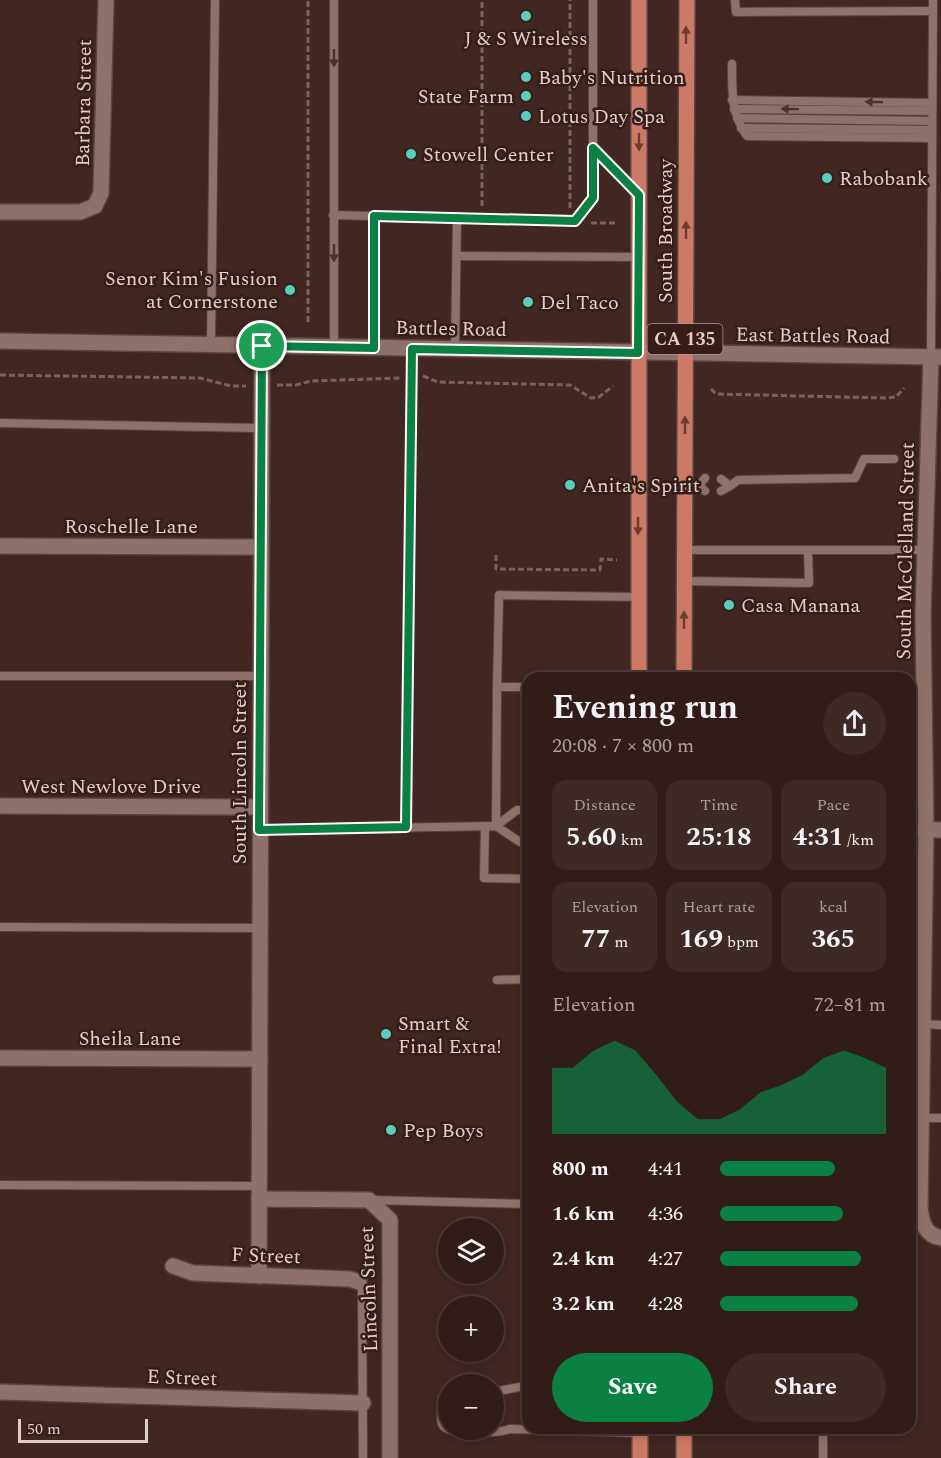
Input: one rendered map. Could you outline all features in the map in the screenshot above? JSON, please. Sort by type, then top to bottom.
[{"type":"main road","name":"South Broadway","points":[[639,0],[639,672]]},
{"type":"main road","name":"South Broadway","points":[[684,672],[684,550],[699,485],[685,354],[687,0]]},
{"type":"main road","points":[[640,1434],[640,1458]]},
{"type":"main road","points":[[684,1434],[684,1458]]},
{"type":"street","name":"Barbara Street","points":[[0,212],[67,213],[95,206],[101,193],[103,172],[106,0]]},
{"type":"street","name":"Battles Road","points":[[0,341],[685,354]]},
{"type":"street","name":"South Lincoln Street","points":[[259,1276],[262,346]]},
{"type":"street","name":"East Battles Road","points":[[685,354],[936,357]]},
{"type":"street","name":"South McClelland Street","points":[[936,357],[917,694],[926,830],[917,910],[917,972],[923,1024],[920,1208],[922,1225],[932,1236],[941,1238]]},
{"type":"street","name":"Roschelle Lane","points":[[0,546],[261,547]]},
{"type":"street","name":"West Newlove Drive","points":[[0,806],[259,807]]},
{"type":"street","name":"Sheila Lane","points":[[0,1058],[260,1059]]},
{"type":"street","name":"Lincoln Street","points":[[259,1192],[369,1200],[390,1220],[390,1458]]},
{"type":"street","name":"F Street","points":[[173,1266],[193,1273],[350,1279],[359,1282]]},
{"type":"street","name":"E Street","points":[[0,1392],[363,1403]]},
{"type":"lane","points":[[212,345],[215,0]]},
{"type":"lane","points":[[334,0],[334,348]]},
{"type":"lane","points":[[333,215],[575,221],[593,198],[593,0]]},
{"type":"lane","points":[[735,0],[735,12],[933,11]]},
{"type":"lane","points":[[933,0],[932,134],[936,357]]},
{"type":"lane","points":[[732,64],[733,105],[741,128],[932,134]]},
{"type":"lane","points":[[733,105],[932,107]]},
{"type":"lane","points":[[737,118],[932,121]]},
{"type":"lane","points":[[593,148],[639,195]]},
{"type":"lane","points":[[374,216],[374,348]]},
{"type":"lane","points":[[455,349],[457,218]]},
{"type":"lane","points":[[457,256],[639,256]]},
{"type":"lane","points":[[406,827],[412,349]]},
{"type":"lane","points":[[0,423],[262,428]]},
{"type":"lane","points":[[721,491],[738,480],[855,478],[864,459],[894,459]]},
{"type":"lane","points":[[721,479],[730,486]]},
{"type":"lane","points":[[684,550],[925,550]]},
{"type":"lane","points":[[684,581],[809,583],[808,550]]},
{"type":"lane","points":[[496,826],[499,595],[639,597]]},
{"type":"lane","points":[[0,676],[260,676]]},
{"type":"lane","points":[[498,687],[522,687]]},
{"type":"lane","points":[[496,826],[517,810],[522,810]]},
{"type":"lane","points":[[485,826],[484,878],[522,879]]},
{"type":"lane","points":[[259,830],[496,826],[522,842]]},
{"type":"lane","points":[[0,927],[259,928]]},
{"type":"lane","points":[[497,980],[522,980]]},
{"type":"lane","points":[[923,1024],[941,1024]]},
{"type":"lane","points":[[921,1118],[941,1119]]},
{"type":"lane","points":[[0,1185],[259,1192]]},
{"type":"lane","points":[[369,1200],[522,1204]]},
{"type":"lane","points":[[359,1282],[362,1289],[363,1458]]},
{"type":"lane","points":[[504,1390],[519,1387]]},
{"type":"lane","points":[[504,1431],[522,1429]]},
{"type":"lane","points":[[823,1434],[824,1458]]},
{"type":"path","points":[[308,322],[309,0]]},
{"type":"path","points":[[482,0],[482,210]]},
{"type":"path","points":[[570,0],[570,210]]},
{"type":"path","points":[[591,223],[618,223]]},
{"type":"path","points":[[0,375],[201,378],[231,386],[422,375],[438,382],[570,385],[591,398],[599,397],[613,386]]},
{"type":"path","points":[[711,389],[716,394],[886,398],[896,397],[904,388]]},
{"type":"path","points":[[496,555],[496,569],[600,570],[601,560],[617,560]]},
{"type":"place","name":"J & S Wireless","points":[[526,16]]},
{"type":"place","name":"Baby's Nutrition","points":[[526,77]]},
{"type":"place","name":"State Farm","points":[[526,96]]},
{"type":"place","name":"Lotus Day Spa","points":[[526,116]]},
{"type":"place","name":"Stowell Center","points":[[411,154]]},
{"type":"place","name":"Rabobank","points":[[827,178]]},
{"type":"place","name":"Senor Kim's Fusion at Cornerstone","points":[[290,290]]},
{"type":"place","name":"Del Taco","points":[[528,302]]},
{"type":"place","name":"Anita's Spirit","points":[[570,485]]},
{"type":"place","name":"Casa Manana","points":[[729,605]]},
{"type":"place","name":"Smart & Final Extra!","points":[[386,1034]]},
{"type":"place","name":"Pep Boys","points":[[391,1130]]},
{"type":"route","points":[[593,148],[639,195],[638,353],[412,349],[406,827],[259,830],[262,346],[374,348],[374,216],[575,221],[593,198],[593,148]]}]
